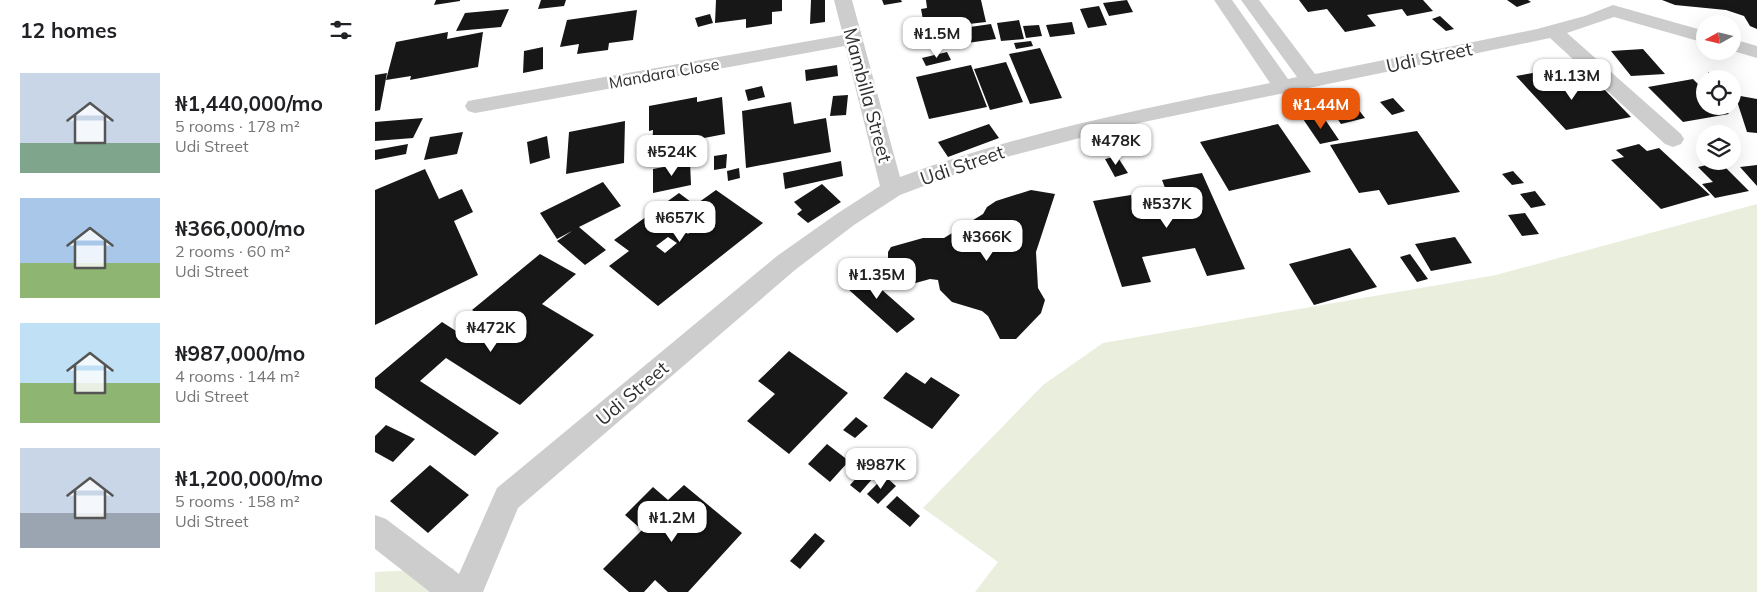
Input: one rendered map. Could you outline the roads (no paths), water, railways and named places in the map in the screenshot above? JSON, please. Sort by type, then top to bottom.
[{"type":"street","name":"Mambilla Street","points":[[843,0],[892,189]]},
{"type":"street","points":[[1223,0],[1283,87]]},
{"type":"street","points":[[1250,0],[1310,82]]},
{"type":"street","name":"Udi Street","points":[[467,592],[507,498],[786,262],[892,189],[953,166],[1025,144],[1134,117],[1553,31],[1593,20],[1610,6],[1696,35]]},
{"type":"street","points":[[1553,31],[1673,139]]},
{"type":"street","name":"Mandara Close","points":[[475,106],[853,39]]},
{"type":"street","points":[[1741,47],[1757,52]]},
{"type":"street","points":[[375,530],[456,592]]}]
